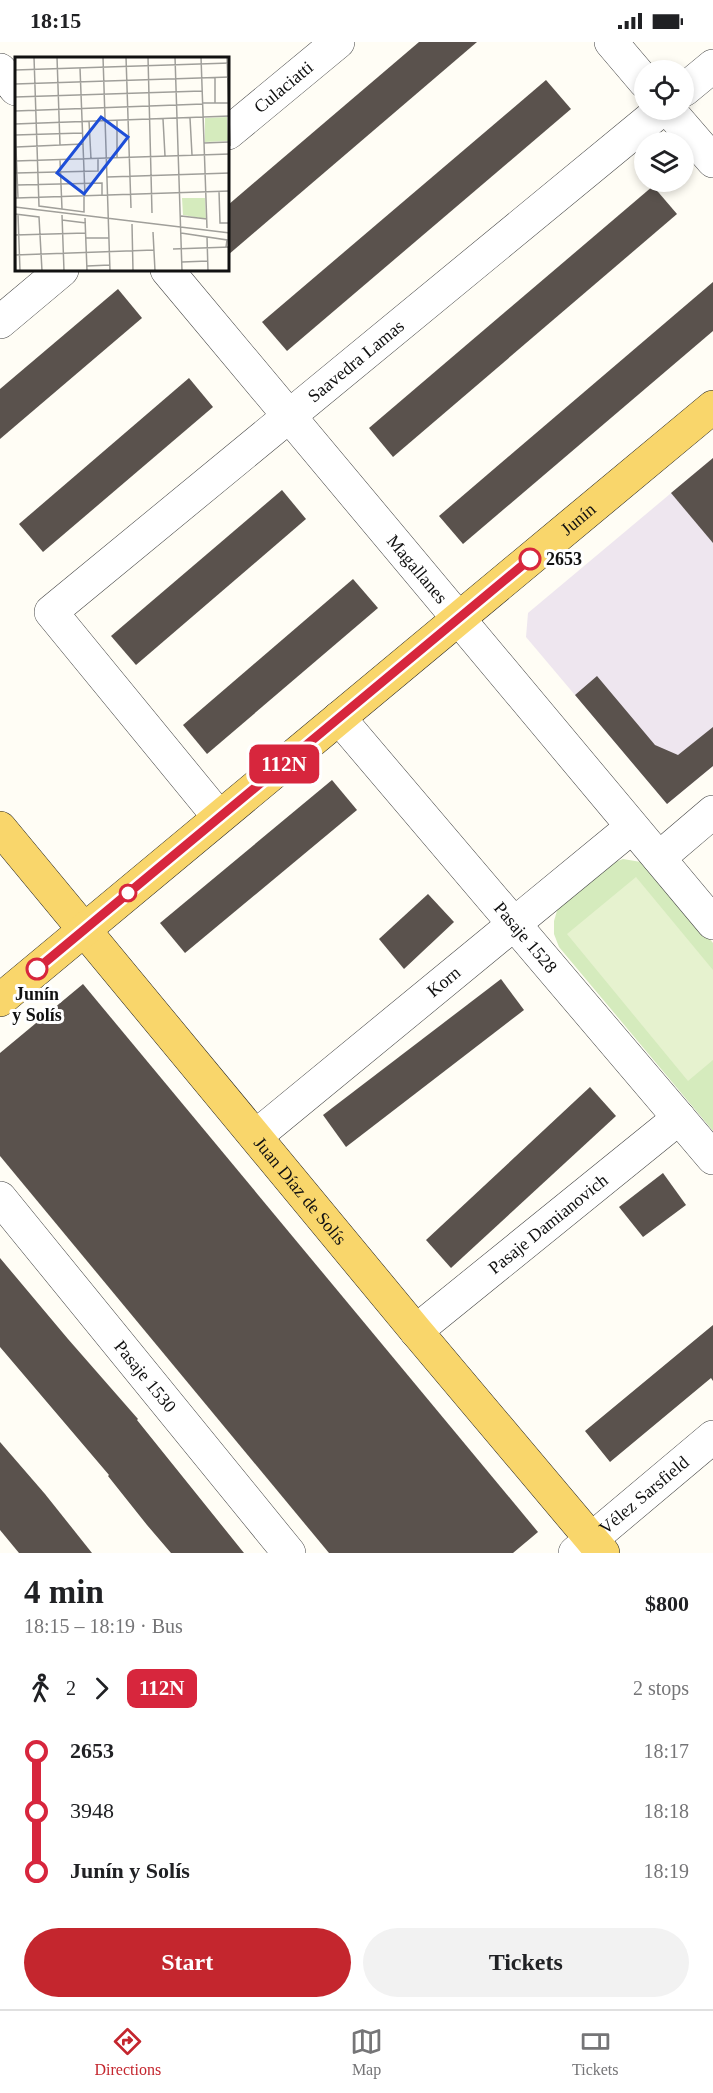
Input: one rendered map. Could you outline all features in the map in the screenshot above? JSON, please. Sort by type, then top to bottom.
[{"type":"main road","name":"Junín","points":[[0,1000],[713,407]]},
{"type":"main road","name":"Juan Díaz de Solís","points":[[0,828],[416,1331],[590,1548]]},
{"type":"street","name":"Culaciatti","points":[[230,131],[338,42]]},
{"type":"street","points":[[611,42],[634,69]]},
{"type":"street","points":[[694,82],[713,66]]},
{"type":"street","points":[[0,70],[15,88]]},
{"type":"street","name":"Saavedra Lamas","points":[[219,817],[51,612],[649,120]]},
{"type":"street","points":[[678,120],[713,161]]},
{"type":"street","points":[[0,322],[60,272]]},
{"type":"street","name":"Magallanes","points":[[169,272],[713,923]]},
{"type":"street","name":"Pasaje 1528","points":[[339,718],[713,1158]]},
{"type":"street","points":[[659,858],[713,812]]},
{"type":"street","name":"Korn","points":[[256,1136],[632,826]]},
{"type":"street","name":"Pasaje Damianovich","points":[[416,1331],[679,1118]]},
{"type":"street","name":"Pasaje 1530","points":[[0,1198],[289,1553]]},
{"type":"street","name":"Vélez Sarsfield","points":[[590,1548],[713,1437]]},
{"type":"shaded area","points":[[713,458],[713,766],[667,804],[526,637],[528,613]]},
{"type":"green space","points":[[623,859],[647,863],[713,943],[713,1131],[559,947],[554,934],[554,921],[559,904],[605,866]]},
{"type":"green space","points":[[636,877],[713,970],[713,1060],[688,1081],[567,934]]},
{"type":"building","points":[[419,42],[477,42],[230,253],[230,203]]},
{"type":"building","points":[[546,80],[571,109],[287,351],[262,322]]},
{"type":"building","points":[[646,192],[658,192],[677,214],[393,457],[369,428]]},
{"type":"building","points":[[713,282],[713,331],[463,544],[439,516]]},
{"type":"building","points":[[118,289],[142,318],[0,439],[0,389]]},
{"type":"building","points":[[189,378],[213,407],[43,552],[19,524]]},
{"type":"building","points":[[713,458],[713,543],[671,493]]},
{"type":"building","points":[[282,490],[306,519],[136,665],[111,636]]},
{"type":"building","points":[[353,579],[378,608],[207,754],[183,725]]},
{"type":"building","points":[[597,676],[655,745],[678,755],[713,727],[713,766],[667,804],[575,695]]},
{"type":"building","points":[[332,780],[357,810],[185,953],[160,923]]},
{"type":"building","points":[[428,894],[454,922],[404,969],[379,939]]},
{"type":"building","points":[[501,979],[524,1010],[346,1147],[323,1115]]},
{"type":"building","points":[[83,984],[538,1532],[513,1553],[329,1553],[0,1156],[0,1053]]},
{"type":"building","points":[[590,1087],[616,1116],[451,1268],[426,1240]]},
{"type":"building","points":[[663,1173],[686,1205],[643,1237],[619,1207]]},
{"type":"building","points":[[0,1258],[138,1419],[244,1553],[171,1553],[147,1525],[109,1475],[0,1347]]},
{"type":"building","points":[[713,1325],[713,1381],[711,1378],[610,1462],[585,1431]]},
{"type":"building","points":[[0,1442],[92,1553],[19,1553],[0,1530]]},
{"type":"bus line","name":"112N","points":[[37,969],[530,559]]},
{"type":"place","name":"2653","points":[[530,559]]},
{"type":"place","name":"Junín y Solís","points":[[37,969]]}]
